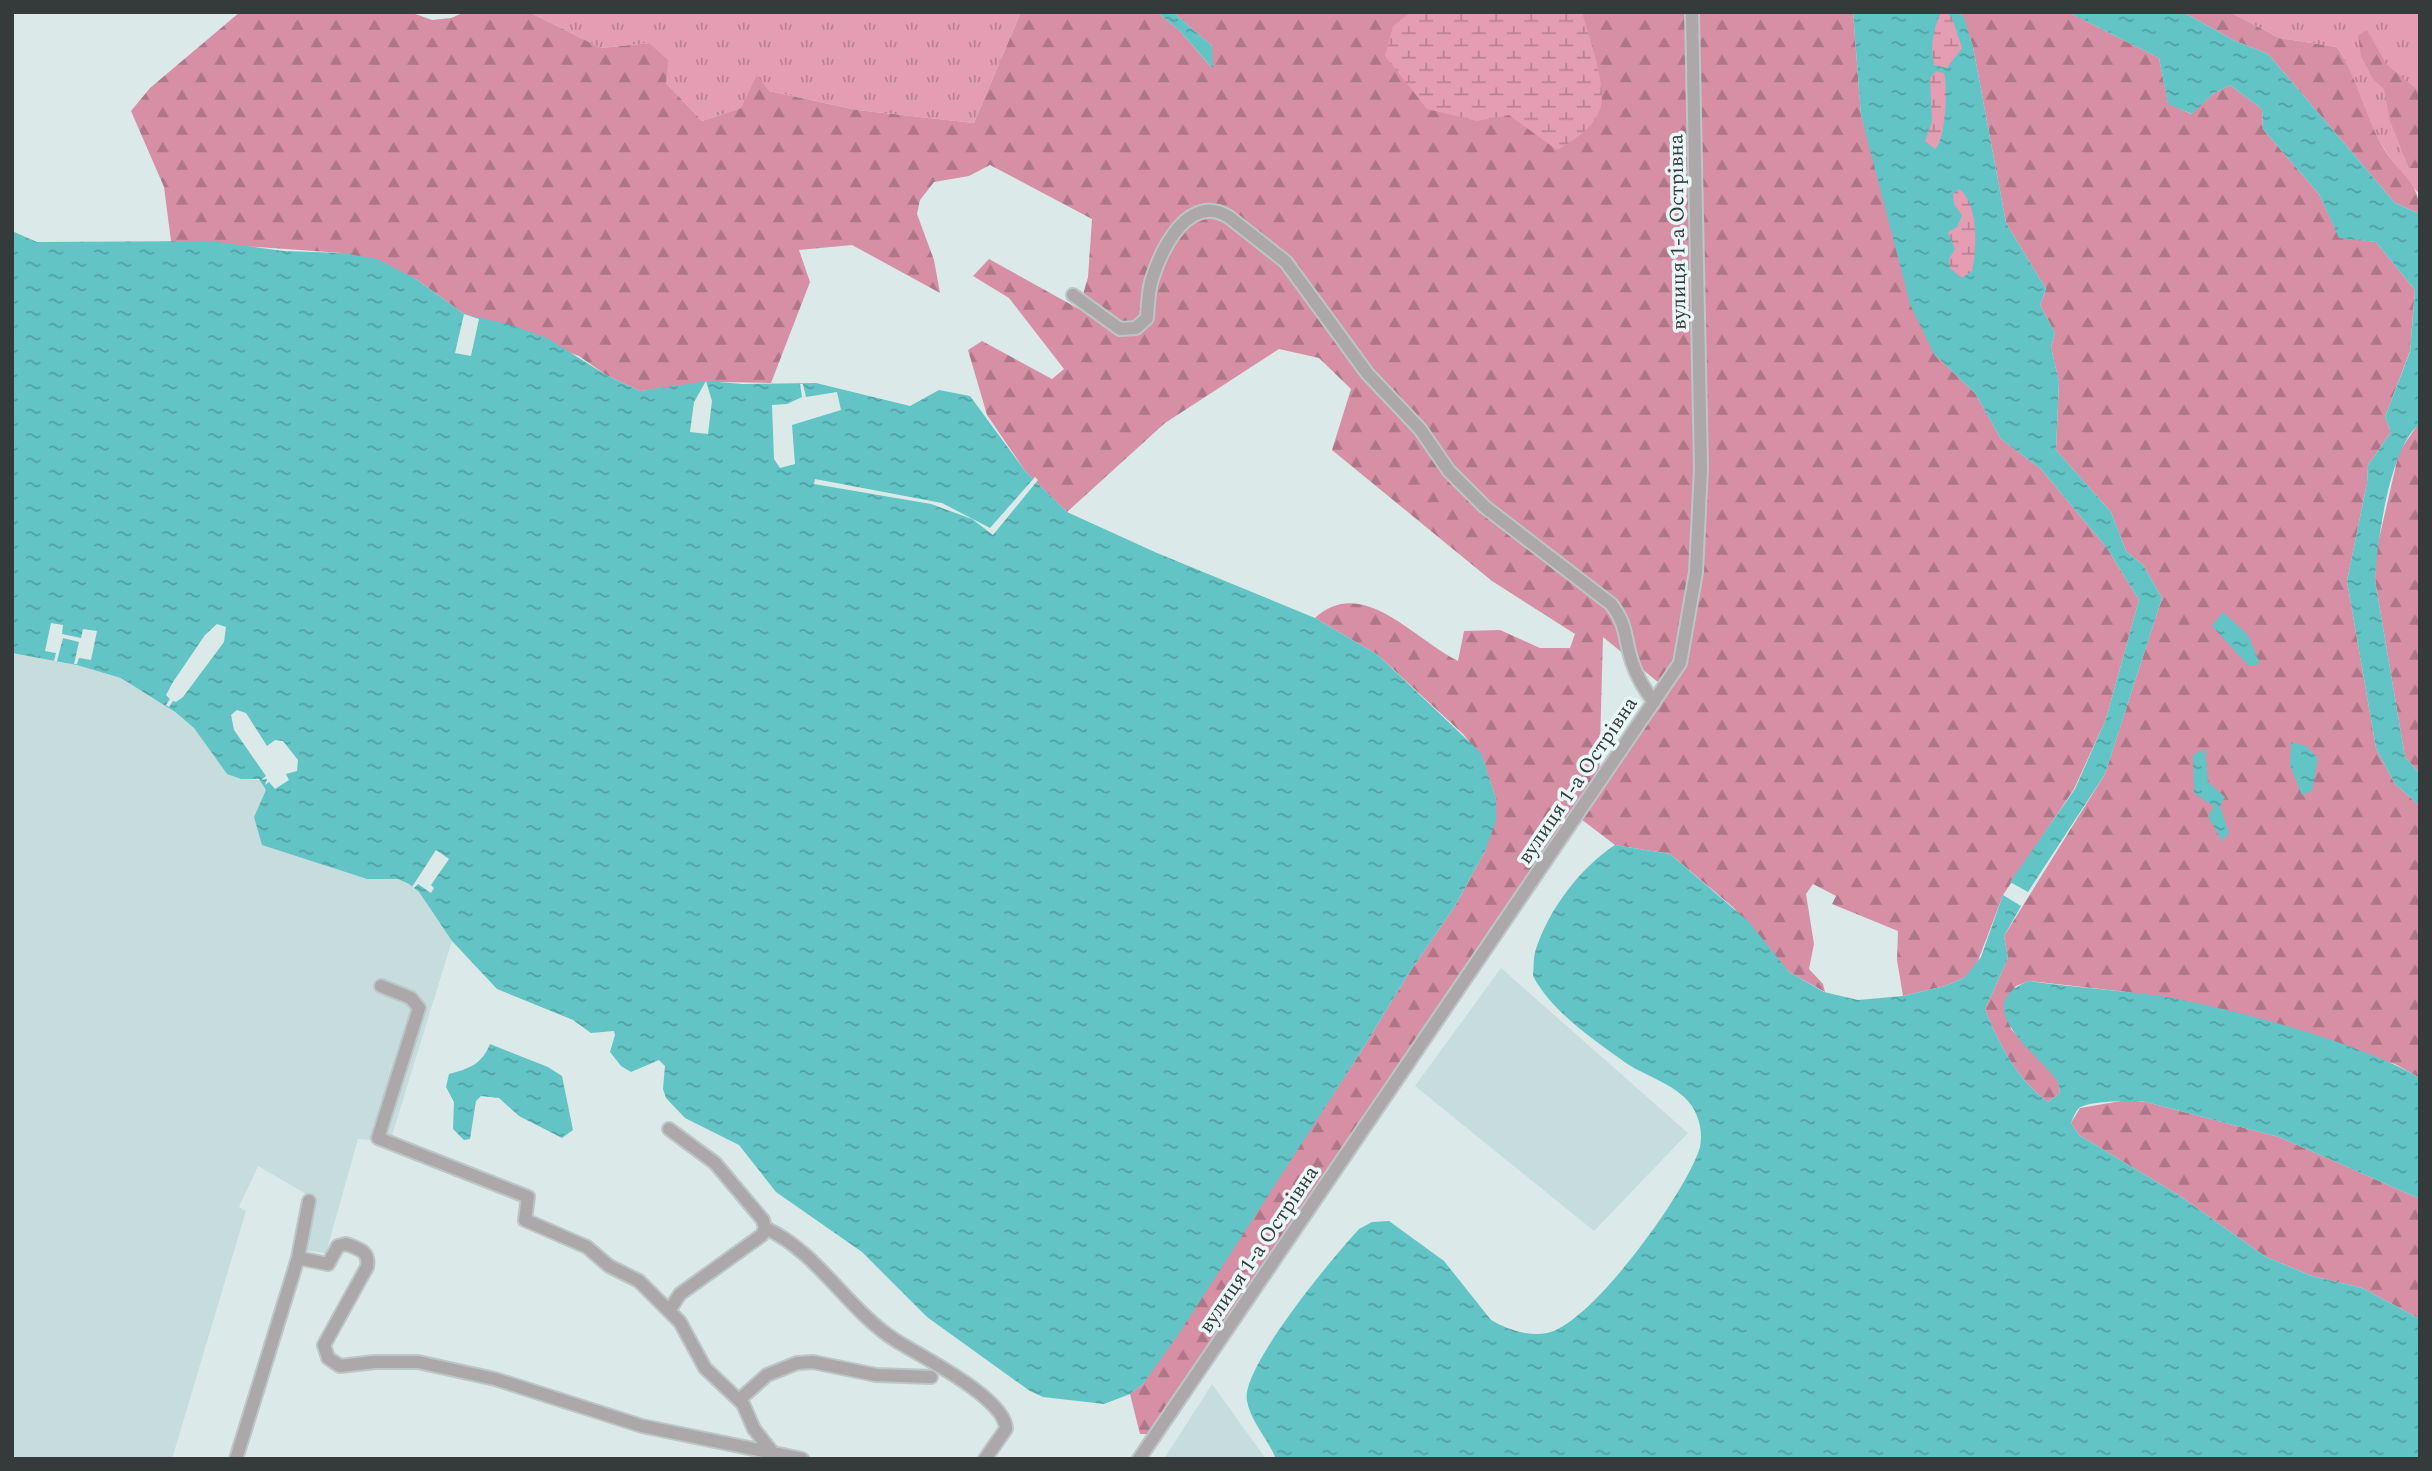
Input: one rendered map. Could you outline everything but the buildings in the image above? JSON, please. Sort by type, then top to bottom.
[{"type":"street","name":"вулиця 1-а Острівна","points":[[1139,1459],[1680,663],[1696,572],[1701,468],[1692,12]]},
{"type":"street","points":[[1073,295],[1120,329],[1136,328],[1147,318],[1151,282],[1164,248],[1186,220],[1202,211],[1212,210],[1229,217],[1286,262],[1367,373],[1420,429],[1448,471],[1485,507],[1611,604],[1625,627],[1631,659],[1640,682],[1654,702]]},
{"type":"street","points":[[382,986],[411,998],[419,1008],[378,1138],[528,1197],[525,1220],[587,1247],[609,1266],[639,1281],[680,1322],[705,1368],[739,1400],[773,1453]]},
{"type":"street","points":[[669,1129],[715,1163],[763,1220],[765,1228],[762,1235],[680,1294],[669,1311]]},
{"type":"street","points":[[236,1459],[298,1258],[309,1201]]},
{"type":"street","points":[[765,1228],[795,1245],[892,1338],[958,1378],[1001,1412],[1006,1429],[985,1459]]},
{"type":"street","points":[[298,1258],[328,1264],[333,1260],[338,1246],[346,1244],[363,1250],[368,1258],[368,1267],[324,1345],[328,1359],[340,1366],[375,1362],[418,1362],[495,1379],[642,1426],[802,1459]]},
{"type":"street","points":[[739,1400],[768,1376],[797,1363],[813,1362],[876,1375],[931,1377]]},
{"type":"shaded area","points":[[12,653],[77,664],[121,678],[156,698],[194,728],[227,774],[241,779],[261,780],[267,790],[254,817],[288,853],[367,879],[398,879],[409,884],[419,892],[452,941],[390,1142],[358,1139],[326,1253],[300,1250],[313,1198],[258,1166],[239,1207],[246,1211],[172,1459],[12,1459]]},
{"type":"shaded area","points":[[1501,968],[1688,1133],[1594,1231],[1415,1086]]},
{"type":"shaded area","points":[[1212,1384],[1266,1459],[1164,1459]]},
{"type":"green space","points":[[240,12],[410,12],[432,20],[451,18],[465,12],[529,12],[601,48],[649,43],[668,60],[666,83],[702,121],[741,108],[757,75],[769,91],[857,110],[974,123],[1021,12],[1157,12],[1180,31],[1212,68],[1212,46],[1173,12],[1853,12],[1861,115],[1934,354],[1975,393],[2001,439],[2041,469],[2107,548],[2139,600],[2106,719],[2074,789],[2003,895],[1976,966],[1964,978],[1945,986],[1903,996],[1897,960],[1898,931],[1832,904],[1836,896],[1813,884],[1806,894],[1814,944],[1809,969],[1823,984],[1825,992],[1789,972],[1734,908],[1670,854],[1615,845],[1577,816],[1156,1434],[1140,1434],[1130,1394],[1143,1384],[1362,1050],[1407,976],[1455,906],[1485,851],[1496,799],[1482,757],[1463,734],[1378,655],[1315,618],[1333,606],[1351,603],[1370,607],[1407,627],[1458,661],[1464,631],[1500,630],[1540,648],[1570,648],[1575,634],[1492,581],[1332,450],[1351,389],[1319,358],[1279,349],[1165,423],[1067,512],[1026,472],[987,415],[968,350],[982,341],[1052,379],[1064,369],[1009,298],[973,276],[989,259],[1079,309],[1088,277],[1092,219],[990,165],[969,176],[934,182],[920,200],[917,214],[934,260],[940,293],[852,245],[799,250],[810,282],[771,383],[721,382],[640,391],[606,375],[579,356],[464,314],[416,279],[342,253],[171,241],[164,187],[131,111],[150,88]],"holes":[[[1603,637],[1664,687],[1599,781]]]},
{"type":"green space","points":[[529,12],[1021,12],[974,123],[857,110],[769,91],[741,108],[702,121],[666,83],[649,43],[601,48]]},
{"type":"green space","points":[[1411,12],[1582,12],[1601,88],[1602,99],[1597,116],[1582,133],[1557,150],[1509,115],[1477,121],[1427,109],[1385,56],[1393,26]]},
{"type":"green space","points":[[1934,12],[1961,12],[1973,47],[1964,54],[1946,150],[1924,150],[1926,76]]},
{"type":"green space","points":[[1961,12],[2068,12],[2159,58],[2168,103],[2191,114],[2213,94],[2230,85],[2262,109],[2263,129],[2319,194],[2339,237],[2376,242],[2415,290],[2410,351],[2385,417],[2391,432],[2368,465],[2367,483],[2347,581],[2376,748],[2395,784],[2420,806],[2420,1078],[2395,1064],[2127,992],[2029,981],[2016,986],[2006,1003],[2011,1029],[2058,1080],[2060,1093],[2048,1102],[2018,1072],[1990,1022],[1985,1009],[2008,958],[2004,936],[2105,774],[2162,598],[2143,565],[2126,551],[2111,512],[2056,450],[2059,382],[2051,347],[2055,333],[2040,305],[2046,289],[2006,223],[1973,47]]},
{"type":"green space","points":[[2183,12],[2230,12],[2279,38],[2337,47],[2380,142],[2414,188],[2420,214],[2395,203],[2268,54],[2233,40]]},
{"type":"green space","points":[[2230,12],[2420,12],[2420,195],[2397,168],[2372,128],[2337,47],[2279,38]]},
{"type":"green space","points":[[2367,30],[2386,64],[2420,92],[2420,168],[2409,168],[2390,121],[2384,89],[2373,79],[2361,56],[2358,35]]},
{"type":"green space","points":[[1960,181],[1977,208],[1976,292],[1943,267],[1945,205]]},
{"type":"green space","points":[[2419,423],[2420,774],[2405,757],[2375,580],[2376,552],[2399,452]]},
{"type":"green space","points":[[2127,1100],[2146,1102],[2279,1137],[2420,1199],[2420,1319],[2362,1288],[2312,1276],[2266,1257],[2180,1196],[2079,1135],[2071,1123],[2080,1108]]},
{"type":"water","points":[[1157,12],[1173,12],[1212,46],[1213,69],[1180,31]]},
{"type":"water","points":[[1853,12],[1941,12],[1932,51],[1934,65],[1947,68],[1962,48],[1952,17],[1944,12],[1963,15],[1973,47],[2006,223],[2046,289],[2040,305],[2055,333],[2051,347],[2059,382],[2056,450],[2111,512],[2126,551],[2143,565],[2162,598],[2105,774],[2028,892],[2010,882],[2075,789],[2106,719],[2139,600],[2107,548],[2041,469],[2001,439],[1975,393],[1934,354],[1910,304],[1861,115]],"holes":[[[1936,71],[1944,73],[1946,100],[1942,135],[1935,149],[1925,141],[1932,122],[1930,78]],[[1959,189],[1970,205],[1975,227],[1972,271],[1962,278],[1950,268],[1949,259],[1955,249],[1948,232],[1957,227],[1962,216],[1954,204],[1953,194]]]},
{"type":"water","points":[[2068,12],[2183,12],[2233,40],[2268,54],[2395,203],[2420,214],[2420,424],[2410,435],[2393,473],[2382,519],[2375,580],[2405,757],[2420,774],[2420,806],[2395,784],[2376,748],[2347,581],[2367,483],[2368,465],[2391,432],[2385,417],[2410,352],[2415,290],[2376,242],[2339,238],[2319,194],[2263,129],[2262,109],[2230,85],[2213,94],[2192,114],[2168,104],[2159,58]]},
{"type":"water","points":[[12,231],[37,242],[210,241],[283,251],[342,253],[377,259],[416,279],[464,314],[511,325],[547,338],[606,375],[640,391],[708,381],[742,384],[816,383],[910,406],[939,390],[970,396],[1026,472],[1067,512],[1157,553],[1315,618],[1378,655],[1481,753],[1496,799],[1496,821],[1485,851],[1455,906],[1407,976],[1180,1332],[1143,1384],[1130,1394],[1104,1404],[1043,1397],[1030,1391],[927,1317],[862,1252],[776,1192],[739,1145],[685,1118],[666,1098],[663,1089],[665,1066],[659,1060],[631,1072],[621,1066],[610,1052],[614,1031],[591,1033],[573,1020],[497,989],[452,941],[419,892],[409,884],[398,879],[367,879],[262,845],[254,817],[266,790],[259,779],[241,779],[227,774],[194,728],[175,712],[121,678],[77,665],[12,653]]},
{"type":"water","points":[[2223,612],[2248,635],[2260,664],[2249,666],[2212,626]]},
{"type":"water","points":[[2291,742],[2306,746],[2318,758],[2312,791],[2302,795],[2290,765]]},
{"type":"water","points":[[2205,749],[2208,782],[2225,797],[2220,806],[2229,833],[2222,841],[2208,816],[2214,807],[2194,793],[2193,755]]},
{"type":"water","points":[[1615,845],[1670,854],[1748,921],[1789,972],[1824,992],[1858,1000],[1903,996],[1945,986],[1964,978],[1981,957],[2003,895],[2021,906],[2004,936],[2008,958],[1985,1009],[1996,1035],[2018,1072],[2048,1102],[2060,1093],[2057,1081],[2023,1043],[2005,1016],[2004,1003],[2012,991],[2029,981],[2154,995],[2232,1011],[2365,1052],[2420,1078],[2420,1199],[2279,1137],[2146,1102],[2111,1102],[2084,1106],[2079,1108],[2071,1123],[2079,1135],[2180,1196],[2266,1257],[2312,1276],[2362,1288],[2420,1319],[2420,1459],[1276,1459],[1249,1409],[1249,1385],[1258,1364],[1291,1313],[1359,1229],[1372,1222],[1389,1221],[1444,1261],[1491,1320],[1518,1331],[1547,1333],[1566,1324],[1588,1307],[1612,1282],[1658,1223],[1692,1167],[1700,1147],[1701,1135],[1692,1106],[1676,1090],[1626,1063],[1575,1024],[1551,1002],[1533,976],[1536,949],[1558,904],[1578,877]]},
{"type":"water","points":[[490,1044],[548,1067],[562,1076],[573,1130],[562,1138],[519,1116],[499,1098],[481,1096],[476,1101],[470,1139],[464,1140],[453,1129],[454,1102],[446,1087],[449,1074],[474,1065]]},
{"type":"pier","points":[[464,314],[479,319],[471,356],[455,353]]},
{"type":"pier","points":[[706,381],[712,401],[708,434],[690,432],[694,402]]},
{"type":"pier","points":[[800,384],[803,384],[806,397],[837,392],[841,410],[792,425],[795,464],[780,468],[774,459],[772,405],[787,404],[802,397]]},
{"type":"pier","points":[[1035,477],[1038,480],[993,535],[972,519],[931,504],[814,484],[815,479],[942,503],[990,528]]},
{"type":"pier","points":[[51,623],[63,625],[62,634],[81,638],[83,629],[97,631],[91,660],[79,658],[77,664],[74,664],[79,642],[63,638],[57,661],[54,661],[56,653],[45,651]]},
{"type":"pier","points":[[217,624],[226,627],[224,642],[183,697],[173,701],[169,707],[166,705],[170,699],[166,695],[173,682],[205,635]]},
{"type":"pier","points":[[237,710],[246,713],[267,746],[275,740],[283,741],[298,760],[297,771],[286,774],[289,780],[275,789],[269,782],[265,785],[267,779],[261,780],[266,776],[234,730],[231,715]]},
{"type":"pier","points":[[436,850],[449,859],[431,885],[434,888],[431,893],[418,884],[412,887]]}]
